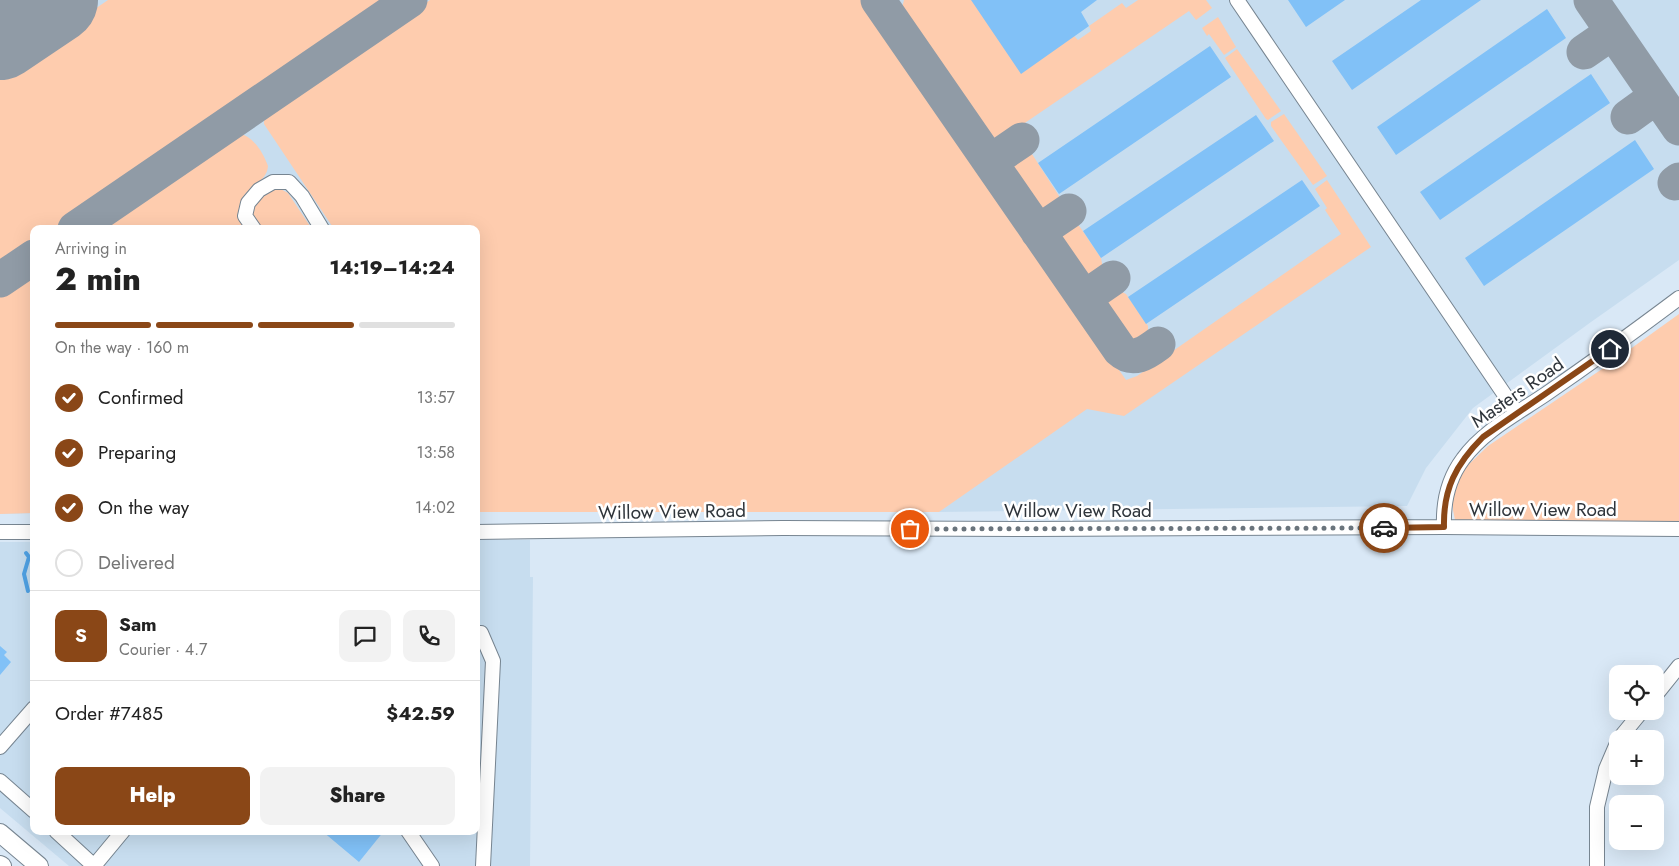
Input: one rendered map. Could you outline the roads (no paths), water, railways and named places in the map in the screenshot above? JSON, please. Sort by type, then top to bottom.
[{"type":"main road","points":[[0,834],[39,866]]},
{"type":"street","points":[[1237,0],[1517,413]]},
{"type":"street","points":[[251,225],[245,216],[248,203],[259,190],[273,182],[289,182],[302,196],[320,225]]},
{"type":"street","name":"Masters Road","points":[[1444,527],[1446,497],[1455,472],[1462,460],[1483,437],[1624,340],[1679,298]]},
{"type":"street","name":"Willow View Road","points":[[480,532],[783,528],[1042,530],[1444,527],[1679,528]]},
{"type":"street","points":[[0,532],[30,532]]},
{"type":"street","points":[[480,633],[482,633],[493,661],[483,866]]},
{"type":"street","points":[[1664,685],[1679,666]]},
{"type":"street","points":[[0,747],[30,713]]},
{"type":"street","points":[[1626,730],[1635,720]]},
{"type":"street","points":[[1597,866],[1597,807],[1609,762]]},
{"type":"street","points":[[0,781],[30,807]]},
{"type":"street","points":[[60,835],[94,866],[120,835]]},
{"type":"street","points":[[411,835],[432,866]]},
{"type":"waterway","points":[[26,553],[29,557],[24,574],[28,591]]}]
